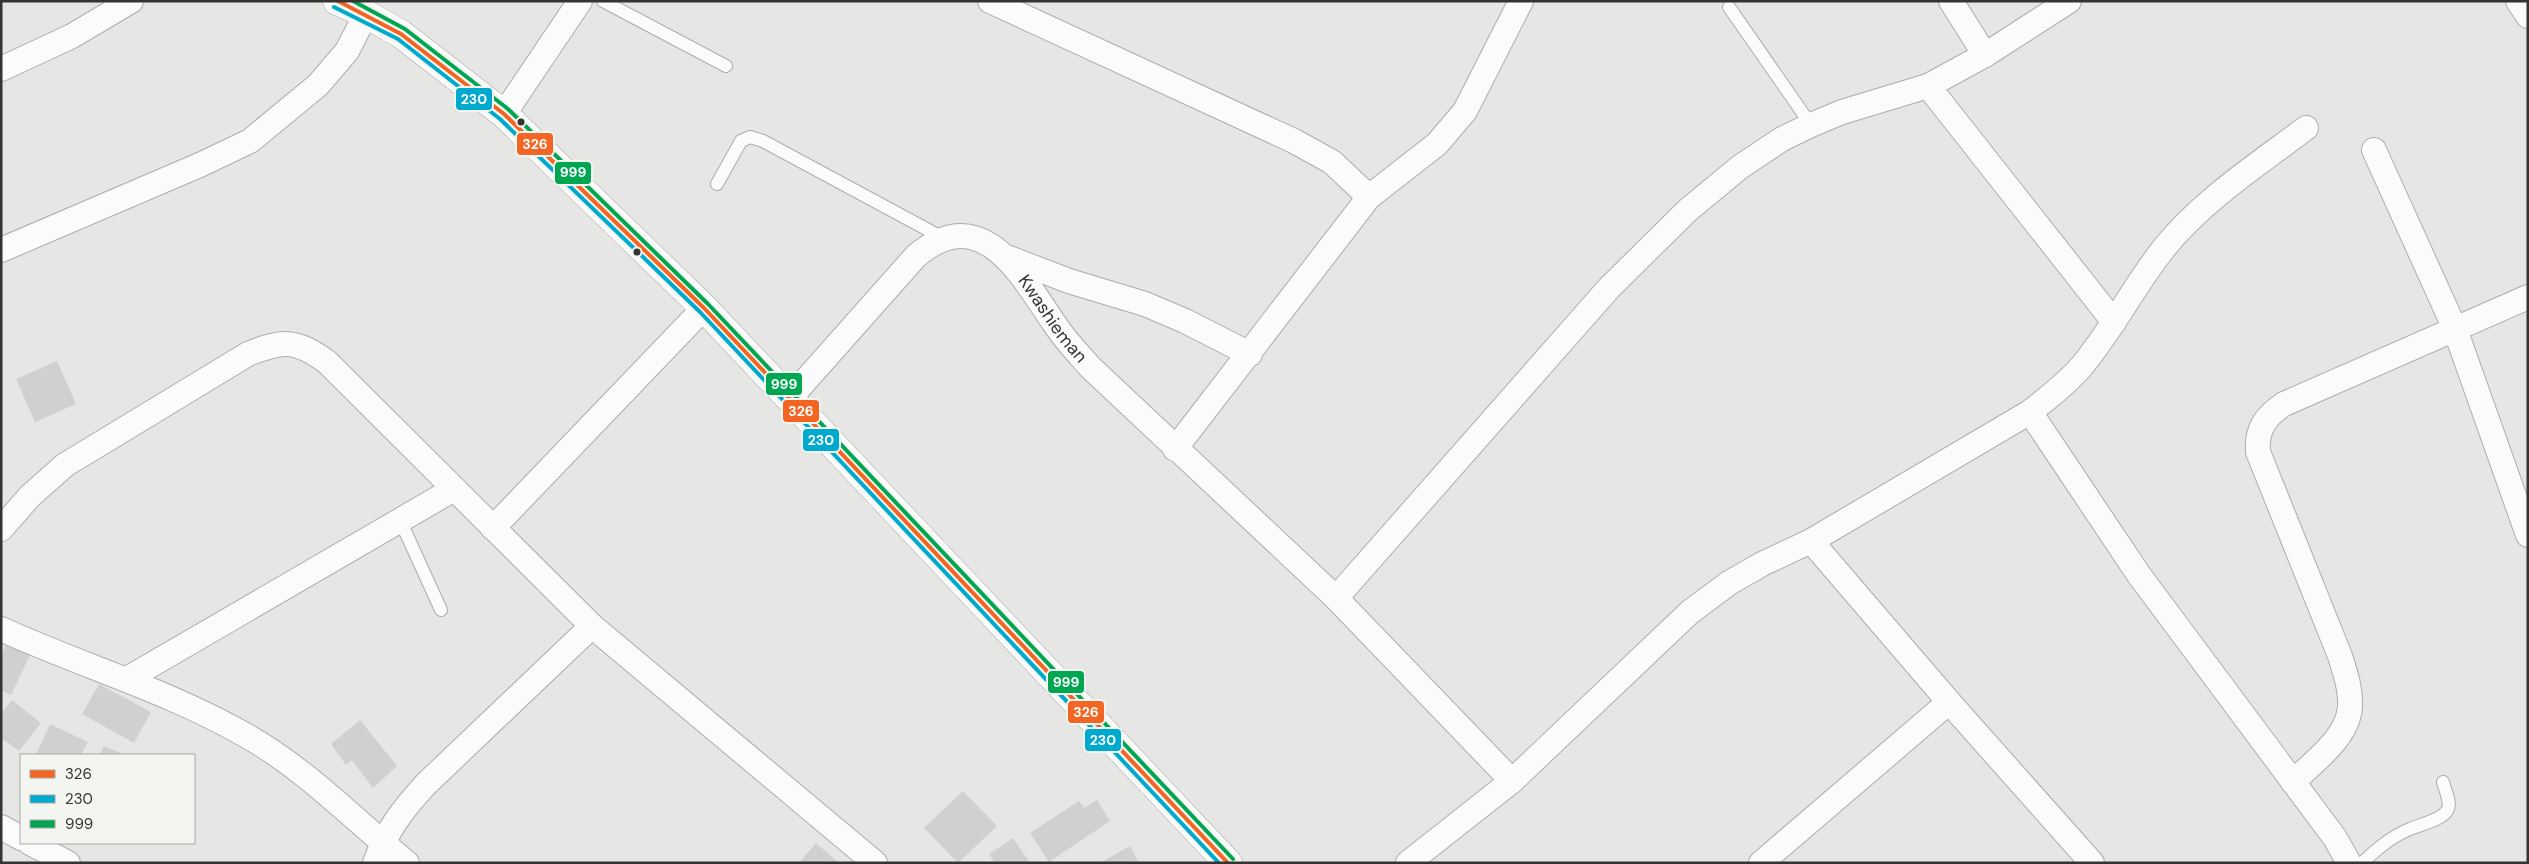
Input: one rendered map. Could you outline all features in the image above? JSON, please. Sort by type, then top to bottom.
[{"type":"main road","points":[[337,1],[366,14],[417,45],[504,114],[704,308],[1228,863]]},
{"type":"street","points":[[1,69],[72,36],[130,1]]},
{"type":"street","points":[[504,114],[580,1]]},
{"type":"street","points":[[990,1],[1294,141],[1332,162],[1369,197]]},
{"type":"street","points":[[1175,449],[1369,197],[1437,144],[1465,111],[1521,1]]},
{"type":"street","points":[[1951,1],[1985,55]]},
{"type":"street","points":[[1336,598],[1616,281],[1688,210],[1740,167],[1782,139],[1811,124],[1842,112],[1928,86],[1985,55],[2068,1]]},
{"type":"street","points":[[2518,1],[2528,16]]},
{"type":"street","points":[[1,250],[202,164],[250,141],[318,85],[347,51],[366,14]]},
{"type":"street","points":[[1928,86],[2114,322]]},
{"type":"street","points":[[1408,863],[1512,781],[1690,612],[1753,569],[1811,541],[2030,412],[2055,393],[2081,367],[2164,248],[2212,199],[2306,128]]},
{"type":"street","points":[[2374,150],[2455,329],[2528,535]]},
{"type":"street","name":"Kwashieman","points":[[790,398],[916,256],[930,245],[945,239],[962,236],[995,247],[1009,258],[1060,332],[1090,368],[1336,598],[1512,781]]},
{"type":"street","points":[[1009,258],[1069,281],[1145,304],[1250,354]]},
{"type":"street","points":[[2293,782],[2336,740],[2345,724],[2350,707],[2348,684],[2340,656],[2258,452],[2257,440],[2260,428],[2270,413],[2284,404],[2528,297]]},
{"type":"street","points":[[494,528],[704,308]]},
{"type":"street","points":[[1,529],[30,496],[65,465],[248,354],[274,344],[292,344],[310,350],[327,362],[592,626],[876,863]]},
{"type":"street","points":[[2030,412],[2104,526],[2335,838],[2349,863]]},
{"type":"street","points":[[127,679],[454,489]]},
{"type":"street","points":[[1811,541],[1949,702],[2092,863]]},
{"type":"street","points":[[379,853],[401,811],[426,784],[592,626]]},
{"type":"street","points":[[1,629],[39,646],[127,679],[247,736],[302,772],[379,853],[407,863]]},
{"type":"street","points":[[1761,863],[1949,702]]},
{"type":"street","points":[[1,827],[20,837]]},
{"type":"street","points":[[32,844],[68,863]]},
{"type":"lane","points":[[603,1],[726,66]]},
{"type":"lane","points":[[1730,7],[1811,124]]},
{"type":"lane","points":[[717,184],[741,141],[750,137],[763,141],[945,239]]},
{"type":"lane","points":[[400,520],[441,610]]},
{"type":"lane","points":[[2362,863],[2386,842],[2447,811],[2449,804],[2442,782]]},
{"type":"building","points":[[57,361],[76,404],[35,422],[16,379]]},
{"type":"building","points":[[7,642],[31,653],[11,695],[1,690],[1,656]]},
{"type":"building","points":[[99,684],[151,712],[134,743],[82,714]]},
{"type":"building","points":[[12,700],[41,723],[19,751],[1,738],[1,714]]},
{"type":"building","points":[[360,720],[397,766],[373,788],[352,760],[346,765],[331,744]]},
{"type":"building","points":[[50,724],[88,742],[82,754],[36,754]]},
{"type":"building","points":[[104,746],[124,754],[100,754]]},
{"type":"building","points":[[963,791],[997,826],[958,863],[924,828]]},
{"type":"building","points":[[1097,800],[1110,821],[1049,862],[1030,833],[1079,801],[1084,808]]},
{"type":"building","points":[[1013,838],[1030,863],[995,863],[989,854]]},
{"type":"building","points":[[816,843],[839,863],[799,863]]},
{"type":"building","points":[[1130,846],[1139,863],[1100,863]]},
{"type":"transit line","name":"326","points":[[338,1],[401,34],[504,114],[704,308],[1228,863]]},
{"type":"transit line","name":"999","points":[[353,1],[405,29],[508,109],[708,304],[1233,859]]},
{"type":"transit line","name":"230","points":[[334,7],[398,39],[500,119],[700,312],[1219,863]]}]
